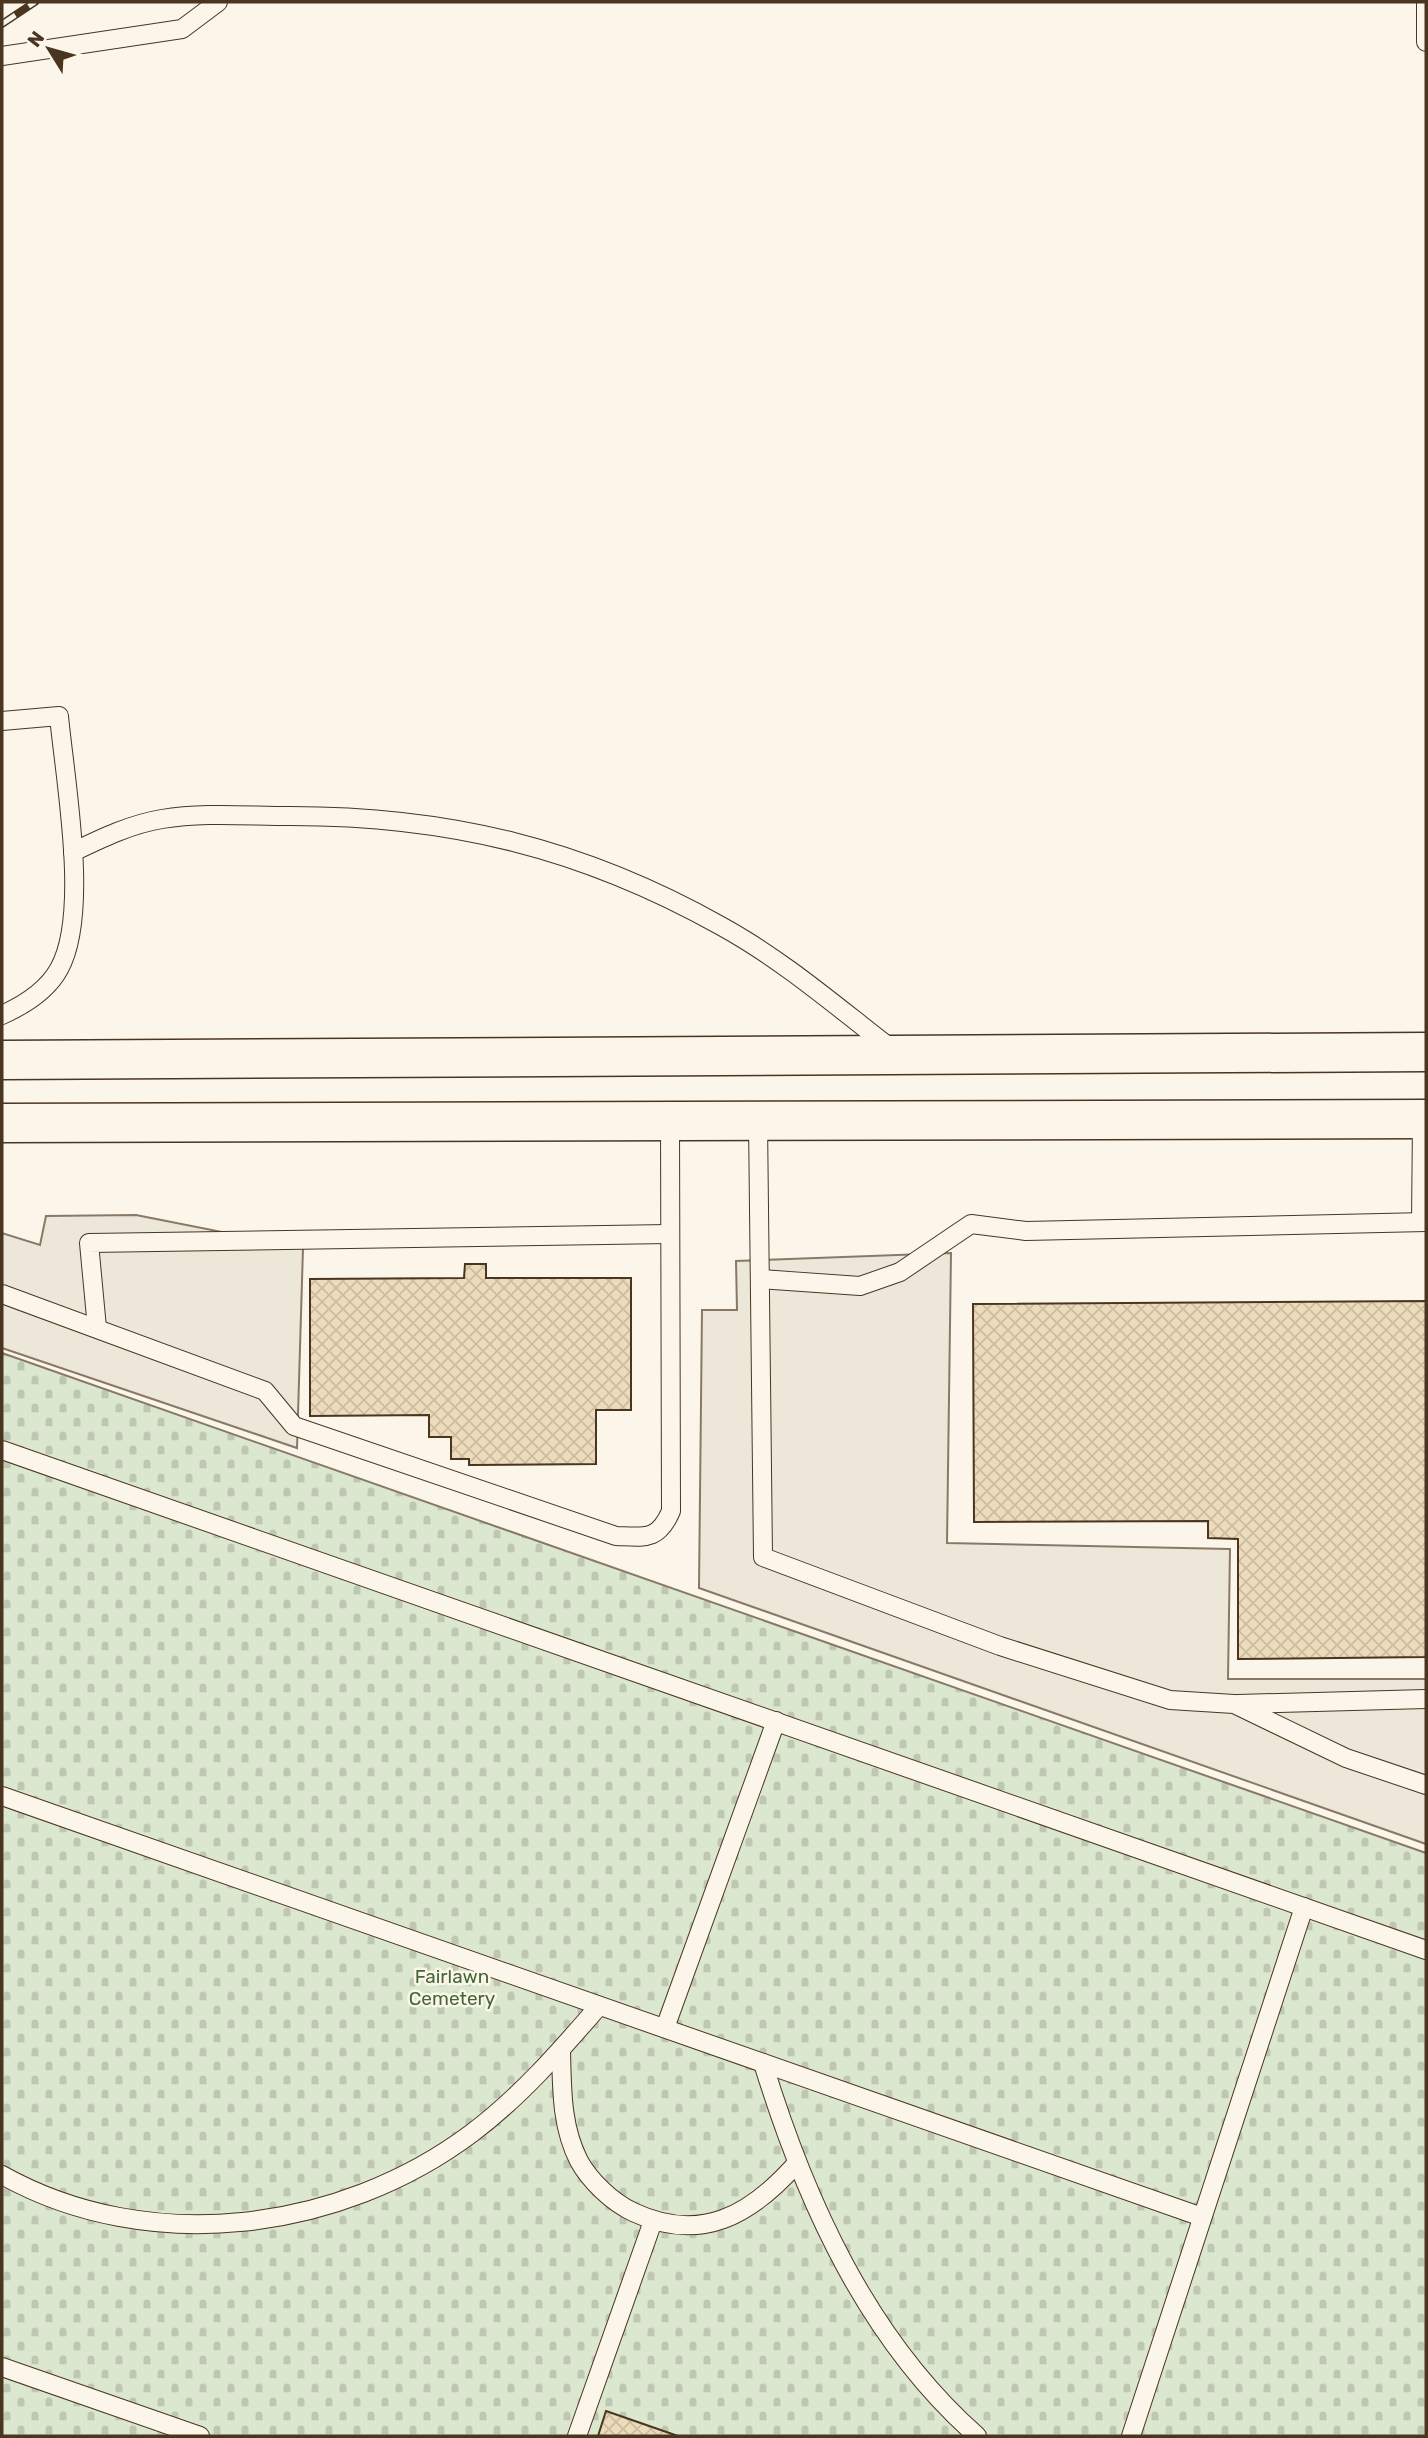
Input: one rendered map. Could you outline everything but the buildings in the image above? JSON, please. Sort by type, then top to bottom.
[{"type":"highway","points":[[2,1060],[1426,1052]]},
{"type":"highway","points":[[2,1123],[1424,1119]]},
{"type":"lane","points":[[2,56],[182,29],[218,2]]},
{"type":"lane","points":[[1426,2],[1426,42]]},
{"type":"lane","points":[[2,721],[59,716],[73,852],[73,921],[69,947],[58,971],[41,991],[16,1009],[2,1015]]},
{"type":"lane","points":[[73,852],[133,826],[163,819],[199,816],[373,818],[435,825],[494,836],[556,853],[615,875],[722,926],[777,961],[899,1055]]},
{"type":"lane","points":[[760,1279],[860,1286],[900,1272],[971,1224],[1026,1231],[1423,1222],[1424,1119]]},
{"type":"lane","points":[[2,1294],[265,1391],[295,1426],[616,1536],[647,1536],[664,1527],[671,1511],[670,1121]]},
{"type":"lane","points":[[758,1121],[763,1557],[1000,1646],[1170,1700],[1234,1704],[1426,1699]]},
{"type":"lane","points":[[97,1328],[89,1243],[670,1234]]},
{"type":"lane","points":[[2,1450],[1426,1950]]},
{"type":"lane","points":[[1234,1704],[1346,1758],[1426,1785]]},
{"type":"lane","points":[[665,2028],[776,1721]]},
{"type":"lane","points":[[2,1796],[1202,2217]]},
{"type":"lane","points":[[1131,2436],[1304,1907]]},
{"type":"lane","points":[[2,2175],[57,2201],[116,2217],[172,2223],[233,2223],[291,2216],[351,2199],[413,2171],[472,2133],[518,2093],[561,2050],[599,2006]]},
{"type":"lane","points":[[561,2050],[562,2094],[568,2132],[580,2162],[600,2188],[621,2206],[653,2221],[684,2227],[720,2220],[750,2207],[776,2188],[797,2163]]},
{"type":"lane","points":[[763,2063],[797,2163],[839,2254],[877,2319],[925,2383],[958,2420],[977,2436]]},
{"type":"lane","points":[[577,2436],[653,2221]]},
{"type":"lane","points":[[2,2367],[200,2436]]},
{"type":"green space","name":"Fairlawn Cemetery","points":[[2,1353],[1426,1853],[1426,2436],[2,2436]]},
{"type":"shaded area","points":[[136,1215],[303,1248],[297,1448],[2,1348],[2,1233],[40,1245],[46,1216]]},
{"type":"shaded area","points":[[951,1253],[947,1543],[1230,1549],[1228,1679],[1426,1679],[1426,1844],[699,1588],[702,1310],[737,1310],[736,1261]]},
{"type":"railway","points":[[2,24],[35,2]]}]
